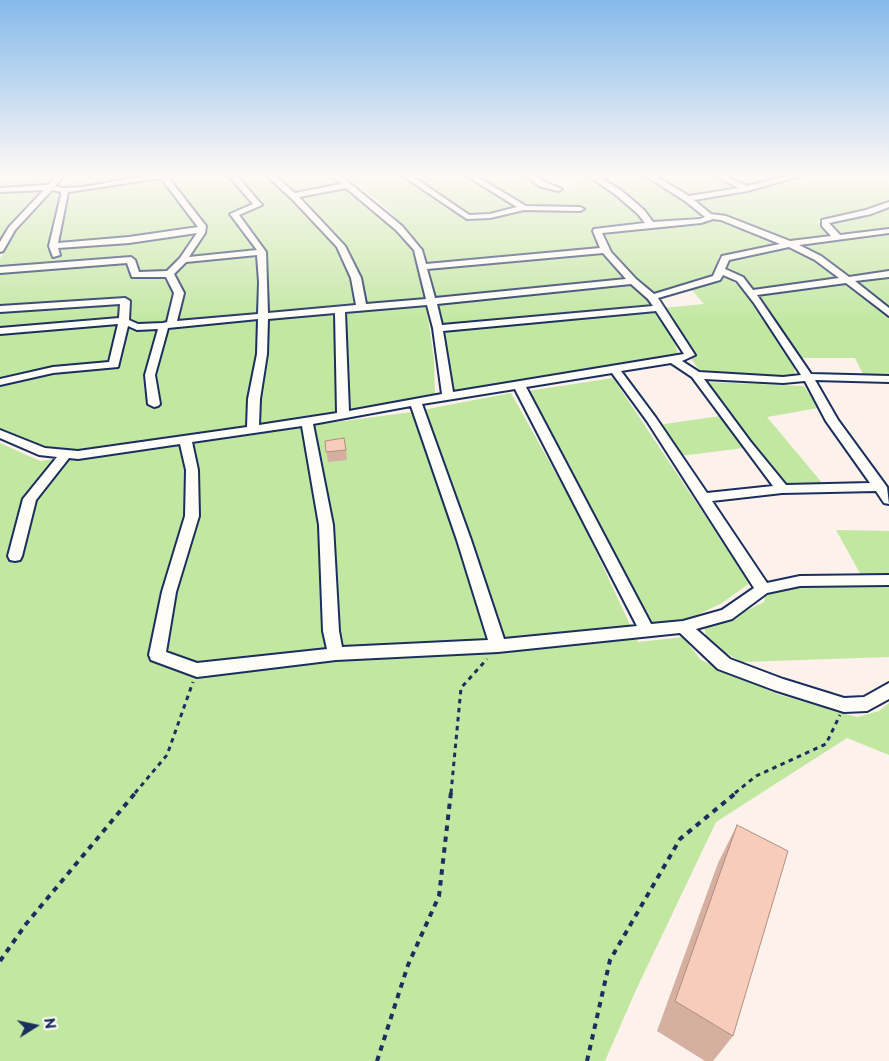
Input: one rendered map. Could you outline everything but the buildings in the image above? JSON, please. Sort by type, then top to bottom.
[{"type":"lane","points":[[0,250],[3,238],[15,226]]},
{"type":"lane","points":[[58,226],[53,246],[59,264]]},
{"type":"lane","points":[[0,270],[131,260],[135,275],[169,274],[183,260],[201,233],[202,226]]},
{"type":"lane","points":[[243,226],[261,248],[264,282],[262,354],[254,399],[253,429]]},
{"type":"lane","points":[[321,226],[341,246],[356,278],[361,306]]},
{"type":"lane","points":[[396,226],[418,250],[438,328],[448,396]]},
{"type":"lane","points":[[0,434],[43,452],[78,455],[306,422],[519,384],[673,360],[690,355],[652,297],[633,281],[606,250],[597,231],[656,226]]},
{"type":"lane","points":[[741,226],[790,244],[818,258],[889,313]]},
{"type":"lane","points":[[828,226],[836,237]]},
{"type":"lane","points":[[53,246],[129,240],[202,229]]},
{"type":"lane","points":[[652,297],[717,278],[725,258],[790,244],[889,232]]},
{"type":"lane","points":[[423,267],[606,250]]},
{"type":"lane","points":[[183,260],[262,252]]},
{"type":"lane","points":[[720,270],[740,279],[751,293],[808,377],[832,421],[889,500]]},
{"type":"lane","points":[[154,404],[150,375],[179,293],[169,274]]},
{"type":"lane","points":[[751,293],[889,274]]},
{"type":"lane","points":[[0,331],[124,322],[137,326],[167,325],[361,306],[520,294],[633,281]]},
{"type":"lane","points":[[0,309],[125,301],[124,322],[114,365],[53,370],[0,382]]},
{"type":"lane","points":[[340,308],[344,415]]},
{"type":"lane","points":[[438,328],[659,308]]},
{"type":"lane","points":[[673,360],[696,375],[746,444],[782,489]]},
{"type":"lane","points":[[614,369],[652,420],[763,589]]},
{"type":"lane","points":[[696,375],[783,380],[808,377],[889,379]]},
{"type":"lane","points":[[519,384],[647,631]]},
{"type":"lane","points":[[415,402],[464,540],[498,646]]},
{"type":"lane","points":[[306,422],[326,525],[330,631],[336,654]]},
{"type":"lane","points":[[184,439],[192,470],[192,516],[169,592],[157,655],[197,670],[336,654],[498,646],[683,627],[727,615],[763,589],[800,581],[889,580]]},
{"type":"lane","points":[[15,556],[30,499],[66,454]]},
{"type":"lane","points":[[703,498],[782,489],[881,487]]},
{"type":"lane","points":[[683,627],[724,664],[780,685],[844,705],[867,704],[889,690]]},
{"type":"path","points":[[377,1061],[408,965],[439,896],[458,735],[460,688],[498,646]]},
{"type":"path","points":[[0,962],[26,924],[167,756],[197,670]]},
{"type":"path","points":[[587,1061],[610,960],[680,839],[756,776],[826,744],[844,705]]},
{"type":"green space","points":[[0,226],[12,226],[0,243]]},
{"type":"green space","points":[[19,226],[396,226],[418,248],[434,359],[435,397],[337,416],[53,453],[0,430],[0,259]]},
{"type":"green space","points":[[402,226],[608,226],[591,227],[601,240],[605,253],[624,280],[435,299],[429,285],[422,246]]},
{"type":"green space","points":[[642,226],[739,226],[776,240],[776,244],[718,256],[718,273],[650,294],[621,269],[602,230]]},
{"type":"green space","points":[[746,226],[822,226],[829,233],[829,236],[787,241]]},
{"type":"green space","points":[[833,226],[889,226],[889,230],[856,234],[838,232]]},
{"type":"green space","points":[[889,234],[889,273],[851,277],[802,245],[840,238]]},
{"type":"green space","points":[[795,245],[843,278],[753,290],[738,275],[728,270],[727,265],[731,258]]},
{"type":"green space","points":[[726,276],[745,291],[764,317],[794,364],[795,377],[699,370],[691,358],[681,335],[663,308],[704,304],[691,289]]},
{"type":"green space","points":[[889,277],[889,308],[858,282]]},
{"type":"green space","points":[[847,281],[889,314],[889,374],[863,374],[855,358],[802,358],[758,294]]},
{"type":"green space","points":[[631,283],[654,306],[674,341],[680,359],[448,396],[433,303]]},
{"type":"green space","points":[[613,378],[750,583],[722,603],[687,620],[653,626],[555,448],[528,391]]},
{"type":"green space","points":[[708,382],[804,386],[818,408],[767,417],[823,484],[784,486]]},
{"type":"green space","points":[[511,393],[579,515],[638,642],[683,637],[701,660],[777,694],[857,717],[879,711],[889,703],[889,755],[847,738],[716,822],[636,990],[605,1061],[0,1061],[0,443],[40,461],[412,412]]},
{"type":"green space","points":[[720,416],[744,448],[680,456],[658,425]]},
{"type":"green space","points":[[836,530],[889,531],[889,576],[862,577]]},
{"type":"green space","points":[[889,585],[889,657],[742,662],[707,642],[704,625],[732,618],[764,602],[766,588]]}]
